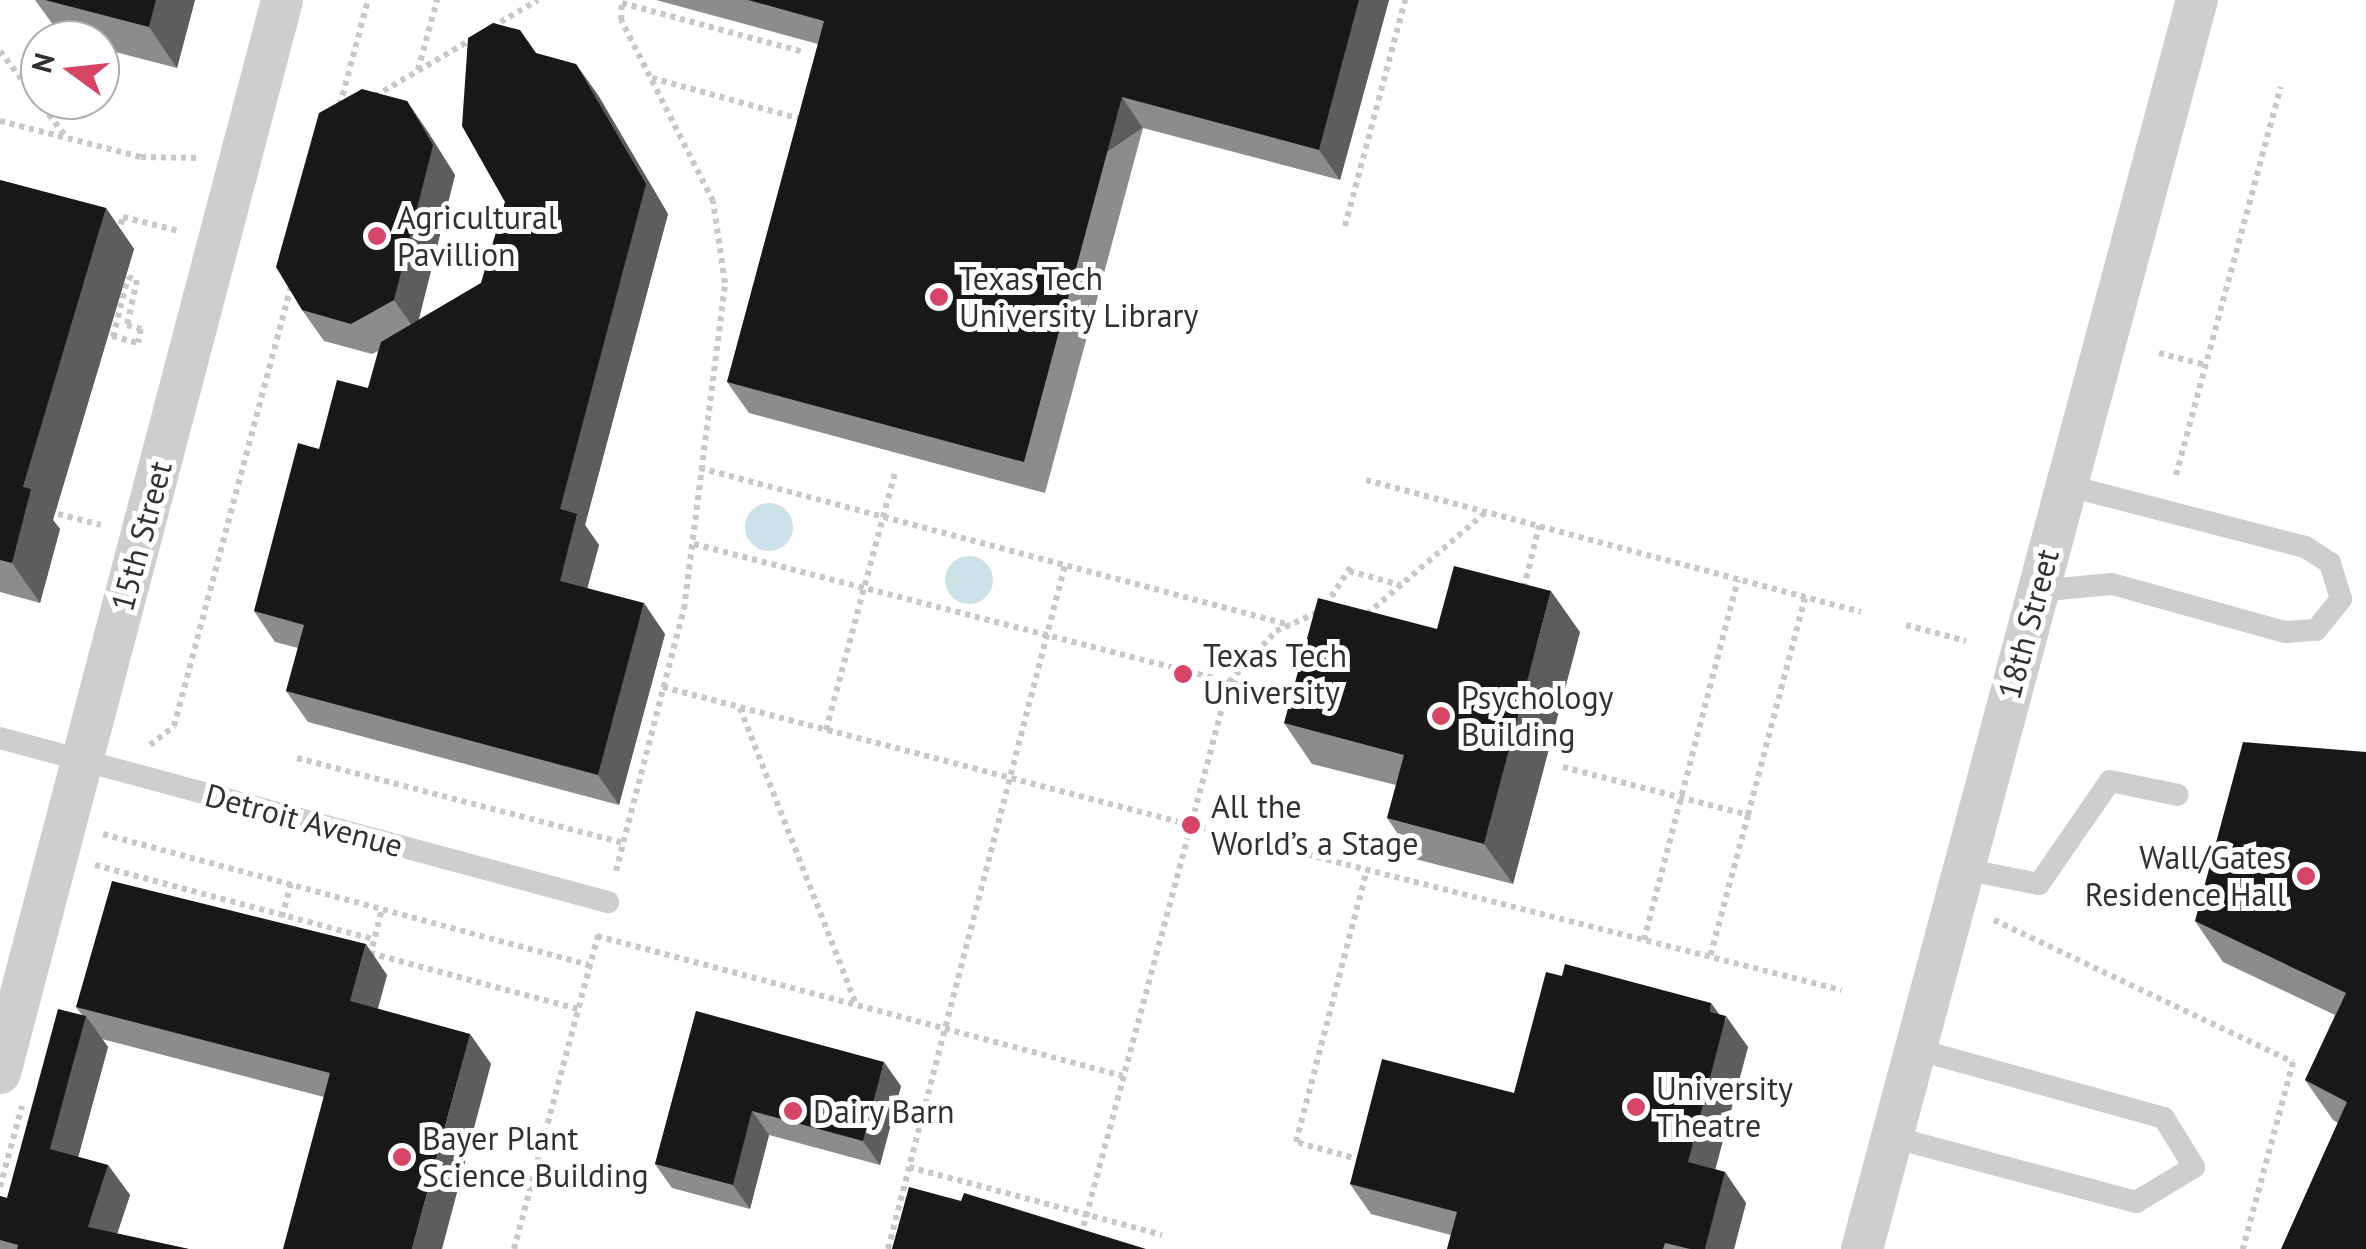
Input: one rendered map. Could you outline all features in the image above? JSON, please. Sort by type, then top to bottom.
[{"type":"street","name":"15th Street","points":[[0,1073],[282,0]]},
{"type":"street","name":"18th Street","points":[[1862,1249],[2198,0]]},
{"type":"lane","points":[[2037,592],[2112,584],[2286,632],[2316,630],[2341,599],[2330,562],[2305,547],[2066,485]]},
{"type":"lane","name":"Detroit Avenue","points":[[0,738],[608,902]]},
{"type":"lane","points":[[1963,869],[2039,884],[2110,781],[2178,794]]},
{"type":"lane","points":[[1892,1137],[2136,1202],[2194,1167],[2164,1118],[1916,1050]]},
{"type":"path","points":[[352,110],[336,120],[368,0]]},
{"type":"path","points":[[417,71],[437,0]]},
{"type":"path","points":[[368,100],[538,0]]},
{"type":"path","points":[[1346,226],[1405,0]]},
{"type":"path","points":[[622,2],[804,52]]},
{"type":"path","points":[[514,1249],[663,687],[694,544],[700,468],[725,284],[714,201],[650,78],[622,2]]},
{"type":"path","points":[[0,51],[68,139]]},
{"type":"path","points":[[650,78],[814,122]]},
{"type":"path","points":[[2176,475],[2281,88]]},
{"type":"path","points":[[0,121],[140,157],[210,158]]},
{"type":"path","points":[[118,234],[123,218],[190,234]]},
{"type":"path","points":[[131,749],[162,742],[174,726],[295,272]]},
{"type":"path","points":[[128,278],[137,280],[126,325],[141,329],[135,342],[110,336],[128,278]]},
{"type":"path","points":[[2159,353],[2206,365]]},
{"type":"path","points":[[700,468],[1290,626]]},
{"type":"path","points":[[826,730],[896,469]]},
{"type":"path","points":[[1366,480],[1861,612]]},
{"type":"path","points":[[1362,619],[1486,512]]},
{"type":"path","points":[[58,514],[112,528]]},
{"type":"path","points":[[1522,596],[1540,526]]},
{"type":"path","points":[[694,544],[1308,702]]},
{"type":"path","points":[[888,1249],[1065,565]]},
{"type":"path","points":[[1077,1249],[1229,682],[1290,626],[1328,603],[1350,568],[1401,585]]},
{"type":"path","points":[[1644,940],[1738,580]]},
{"type":"path","points":[[1710,957],[1805,598]]},
{"type":"path","points":[[1906,624],[1966,640]]},
{"type":"path","points":[[663,687],[1840,990]]},
{"type":"path","points":[[739,707],[857,1005]]},
{"type":"path","points":[[297,758],[623,843]]},
{"type":"path","points":[[1563,767],[1748,815]]},
{"type":"path","points":[[102,833],[590,965]]},
{"type":"path","points":[[86,863],[374,938]]},
{"type":"path","points":[[1367,870],[1296,1142],[1376,1164]]},
{"type":"path","points":[[279,927],[291,884]]},
{"type":"path","points":[[368,963],[382,909]]},
{"type":"path","points":[[1994,920],[2292,1062],[2242,1249]]},
{"type":"path","points":[[597,936],[1123,1076]]},
{"type":"path","points":[[370,954],[578,1009]]},
{"type":"path","points":[[909,1167],[1162,1235]]},
{"type":"water","points":[[769,503],[786,510],[793,527],[786,544],[769,551],[752,544],[745,527],[752,510]]},
{"type":"water","points":[[969,556],[986,563],[993,580],[986,597],[969,604],[952,597],[945,580],[952,563]]},
{"type":"building","points":[[45,0],[156,0],[149,27]]},
{"type":"building","name":"Texas Tech University Library","points":[[748,0],[1359,0],[1319,150],[1122,97],[1024,462],[727,382],[824,21]]},
{"type":"building","points":[[493,23],[520,30],[536,53],[576,64],[646,184],[560,509],[577,514],[560,581],[644,603],[598,775],[286,691],[304,625],[254,611],[298,443],[319,449],[337,380],[368,388],[381,342],[481,283],[505,202],[462,126],[468,38]]},
{"type":"building","name":"Agricultural Pavillion","points":[[362,89],[407,101],[433,145],[394,300],[351,324],[302,310],[276,267],[319,113]]},
{"type":"building","points":[[0,180],[106,208],[23,487],[31,489],[12,563],[0,560]]},
{"type":"building","name":"Psychology Building","points":[[1454,566],[1551,591],[1484,844],[1387,818],[1404,755],[1284,723],[1318,598],[1437,629]]},
{"type":"building","points":[[2243,742],[2366,752],[2366,1249],[2281,1249],[2347,1102],[2305,1080],[2346,993],[2195,921]]},
{"type":"building","points":[[112,881],[366,944],[350,1001],[470,1034],[412,1249],[283,1249],[330,1073],[76,1007]]},
{"type":"building","name":"University Theatre","points":[[1565,964],[1711,1003],[1710,1012],[1726,1016],[1688,1162],[1725,1172],[1705,1249],[1665,1243],[1663,1249],[1447,1249],[1457,1212],[1350,1184],[1382,1059],[1514,1093],[1546,972],[1562,976]]},
{"type":"building","points":[[58,1009],[86,1016],[50,1149],[108,1165],[88,1227],[189,1249],[17,1249],[18,1245],[0,1240],[0,1196],[7,1198]]},
{"type":"building","name":"Dairy Barn","points":[[696,1011],[884,1062],[863,1141],[752,1111],[733,1185],[655,1164]]},
{"type":"building","points":[[909,1187],[961,1201],[964,1193],[1146,1249],[892,1249]]},
{"type":"place","name":"Agricultural Pavillion","points":[[377,236]]},
{"type":"place","name":"Texas Tech University Library","points":[[939,297]]},
{"type":"place","name":"Texas Tech University","points":[[1183,674]]},
{"type":"place","name":"Psychology Building","points":[[1441,716]]},
{"type":"place","name":"All the World’s a Stage","points":[[1191,825]]},
{"type":"place","name":"Wall/Gates Residence Hall","points":[[2306,876]]},
{"type":"place","name":"University Theatre","points":[[1636,1107]]},
{"type":"place","name":"Dairy Barn","points":[[793,1111]]},
{"type":"place","name":"Bayer Plant Science Building","points":[[402,1157]]}]
